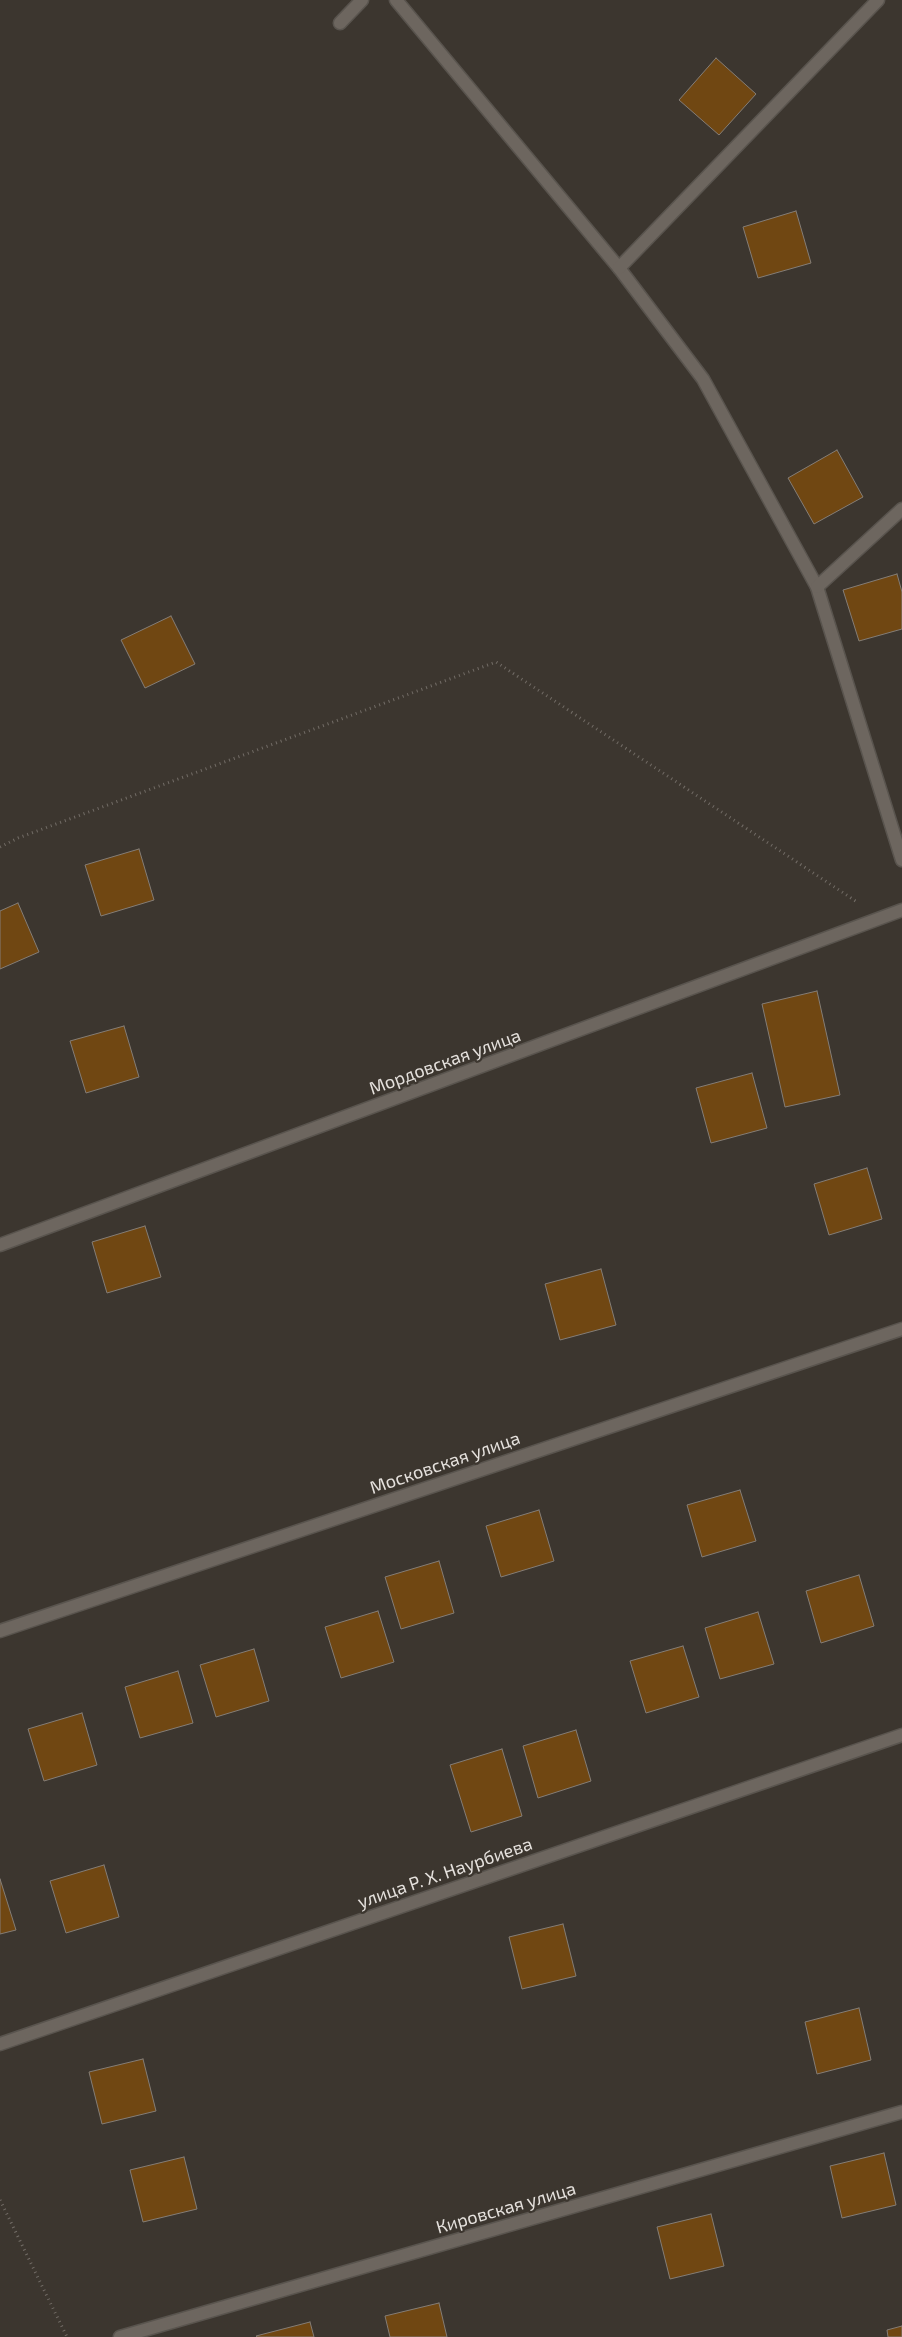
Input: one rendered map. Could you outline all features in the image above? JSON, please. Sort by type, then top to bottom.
[{"type":"street","points":[[340,23],[362,0]]},
{"type":"street","points":[[396,0],[618,268],[704,379],[817,587],[902,860]]},
{"type":"street","points":[[618,268],[878,0]]},
{"type":"street","points":[[817,587],[902,509]]},
{"type":"street","name":"Мордовская улица","points":[[0,1245],[902,910]]},
{"type":"street","name":"Московская улица","points":[[0,1631],[902,1329]]},
{"type":"street","name":"улица Р. Х. Наурбиева","points":[[0,2044],[902,1735]]},
{"type":"street","name":"Кировская улица","points":[[120,2337],[902,2112]]},
{"type":"path","points":[[0,848],[18,838],[496,662],[882,919]]},
{"type":"path","points":[[0,2200],[67,2337]]},
{"type":"building","points":[[716,58],[756,94],[719,135],[679,100]]},
{"type":"building","points":[[796,211],[811,263],[758,278],[743,227]]},
{"type":"building","points":[[837,450],[863,497],[814,524],[788,478]]},
{"type":"building","points":[[897,574],[902,592],[902,629],[859,641],[843,590]]},
{"type":"building","points":[[171,616],[195,664],[145,688],[121,640]]},
{"type":"building","points":[[139,849],[154,900],[101,916],[85,865]]},
{"type":"building","points":[[18,903],[39,952],[0,969],[0,911]]},
{"type":"building","points":[[817,991],[840,1095],[785,1107],[762,1004]]},
{"type":"building","points":[[124,1026],[139,1077],[86,1093],[70,1041]]},
{"type":"building","points":[[752,1073],[767,1128],[711,1143],[696,1088]]},
{"type":"building","points":[[867,1168],[882,1219],[829,1235],[814,1184]]},
{"type":"building","points":[[145,1226],[161,1277],[107,1293],[92,1242]]},
{"type":"building","points":[[601,1269],[616,1325],[560,1340],[545,1284]]},
{"type":"building","points":[[740,1490],[756,1541],[702,1557],[687,1505]]},
{"type":"building","points":[[539,1510],[554,1561],[501,1577],[486,1526]]},
{"type":"building","points":[[439,1561],[454,1613],[401,1629],[385,1577]]},
{"type":"building","points":[[859,1575],[874,1626],[821,1643],[806,1591]]},
{"type":"building","points":[[378,1611],[394,1662],[341,1678],[325,1627]]},
{"type":"building","points":[[758,1612],[774,1664],[720,1679],[705,1628]]},
{"type":"building","points":[[683,1646],[699,1697],[646,1713],[630,1661]]},
{"type":"building","points":[[254,1649],[269,1701],[216,1717],[200,1665]]},
{"type":"building","points":[[178,1671],[193,1723],[140,1738],[125,1687]]},
{"type":"building","points":[[82,1713],[97,1765],[44,1781],[28,1729]]},
{"type":"building","points":[[576,1730],[591,1781],[538,1798],[523,1746]]},
{"type":"building","points":[[502,1749],[522,1816],[471,1832],[450,1765]]},
{"type":"building","points":[[104,1865],[119,1917],[66,1933],[50,1881]]},
{"type":"building","points":[[0,1879],[16,1930],[0,1934]]},
{"type":"building","points":[[563,1924],[576,1976],[522,1989],[509,1937]]},
{"type":"building","points":[[859,2008],[871,2060],[817,2074],[805,2022]]},
{"type":"building","points":[[143,2059],[156,2111],[102,2124],[89,2072]]},
{"type":"building","points":[[884,2153],[896,2205],[842,2218],[830,2166]]},
{"type":"building","points":[[184,2157],[197,2209],[143,2222],[130,2170]]},
{"type":"building","points":[[711,2214],[724,2266],[670,2279],[657,2227]]},
{"type":"building","points":[[439,2303],[447,2337],[390,2337],[385,2316]]},
{"type":"building","points":[[310,2322],[314,2337],[256,2336]]},
{"type":"building","points":[[902,2326],[902,2337],[888,2337],[887,2330]]}]
